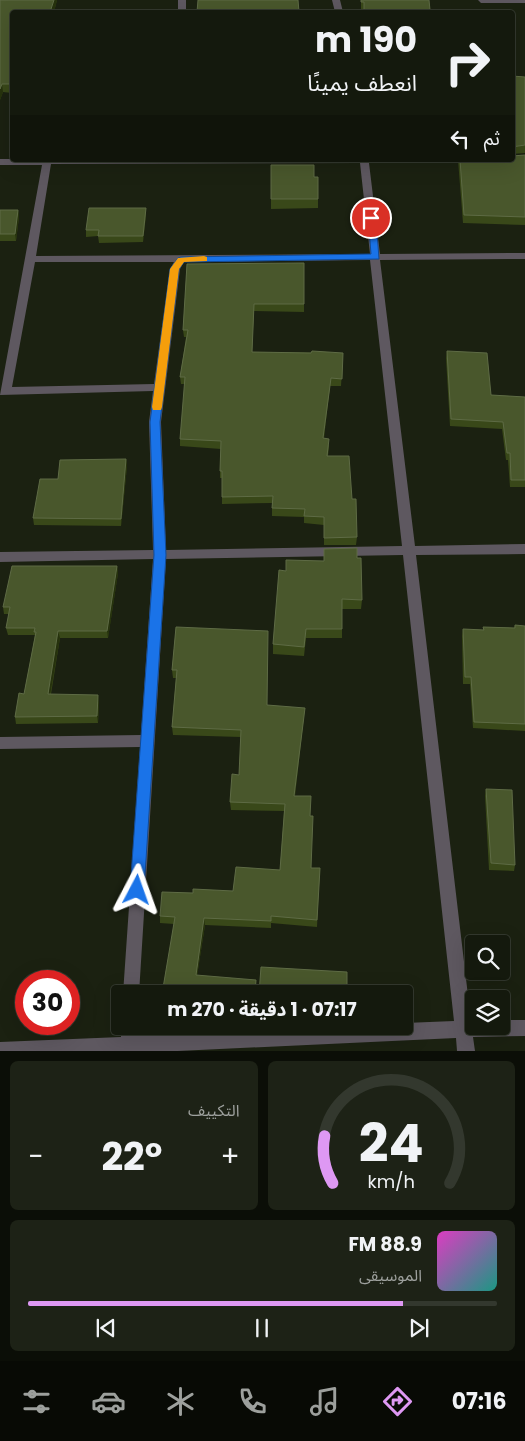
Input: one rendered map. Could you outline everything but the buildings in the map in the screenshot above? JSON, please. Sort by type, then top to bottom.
[{"type":"street","points":[[481,0],[525,1]]},
{"type":"street","points":[[0,162],[47,162],[31,259],[3,391],[160,387]]},
{"type":"street","points":[[364,162],[466,1051]]},
{"type":"street","points":[[31,259],[181,260],[525,256]]},
{"type":"street","points":[[132,985],[160,555],[155,422],[175,269],[181,260]]},
{"type":"street","points":[[0,557],[525,549]]},
{"type":"street","points":[[0,743],[147,741]]},
{"type":"street","points":[[0,1051],[463,1029],[525,1028]]},
{"type":"street","points":[[129,1044],[130,1035]]},
{"type":"slow traffic","points":[[157,407],[175,269],[181,260],[204,259]]},
{"type":"route","points":[[137,890],[160,555],[155,422],[175,269],[181,260],[376,257],[371,218]]}]
